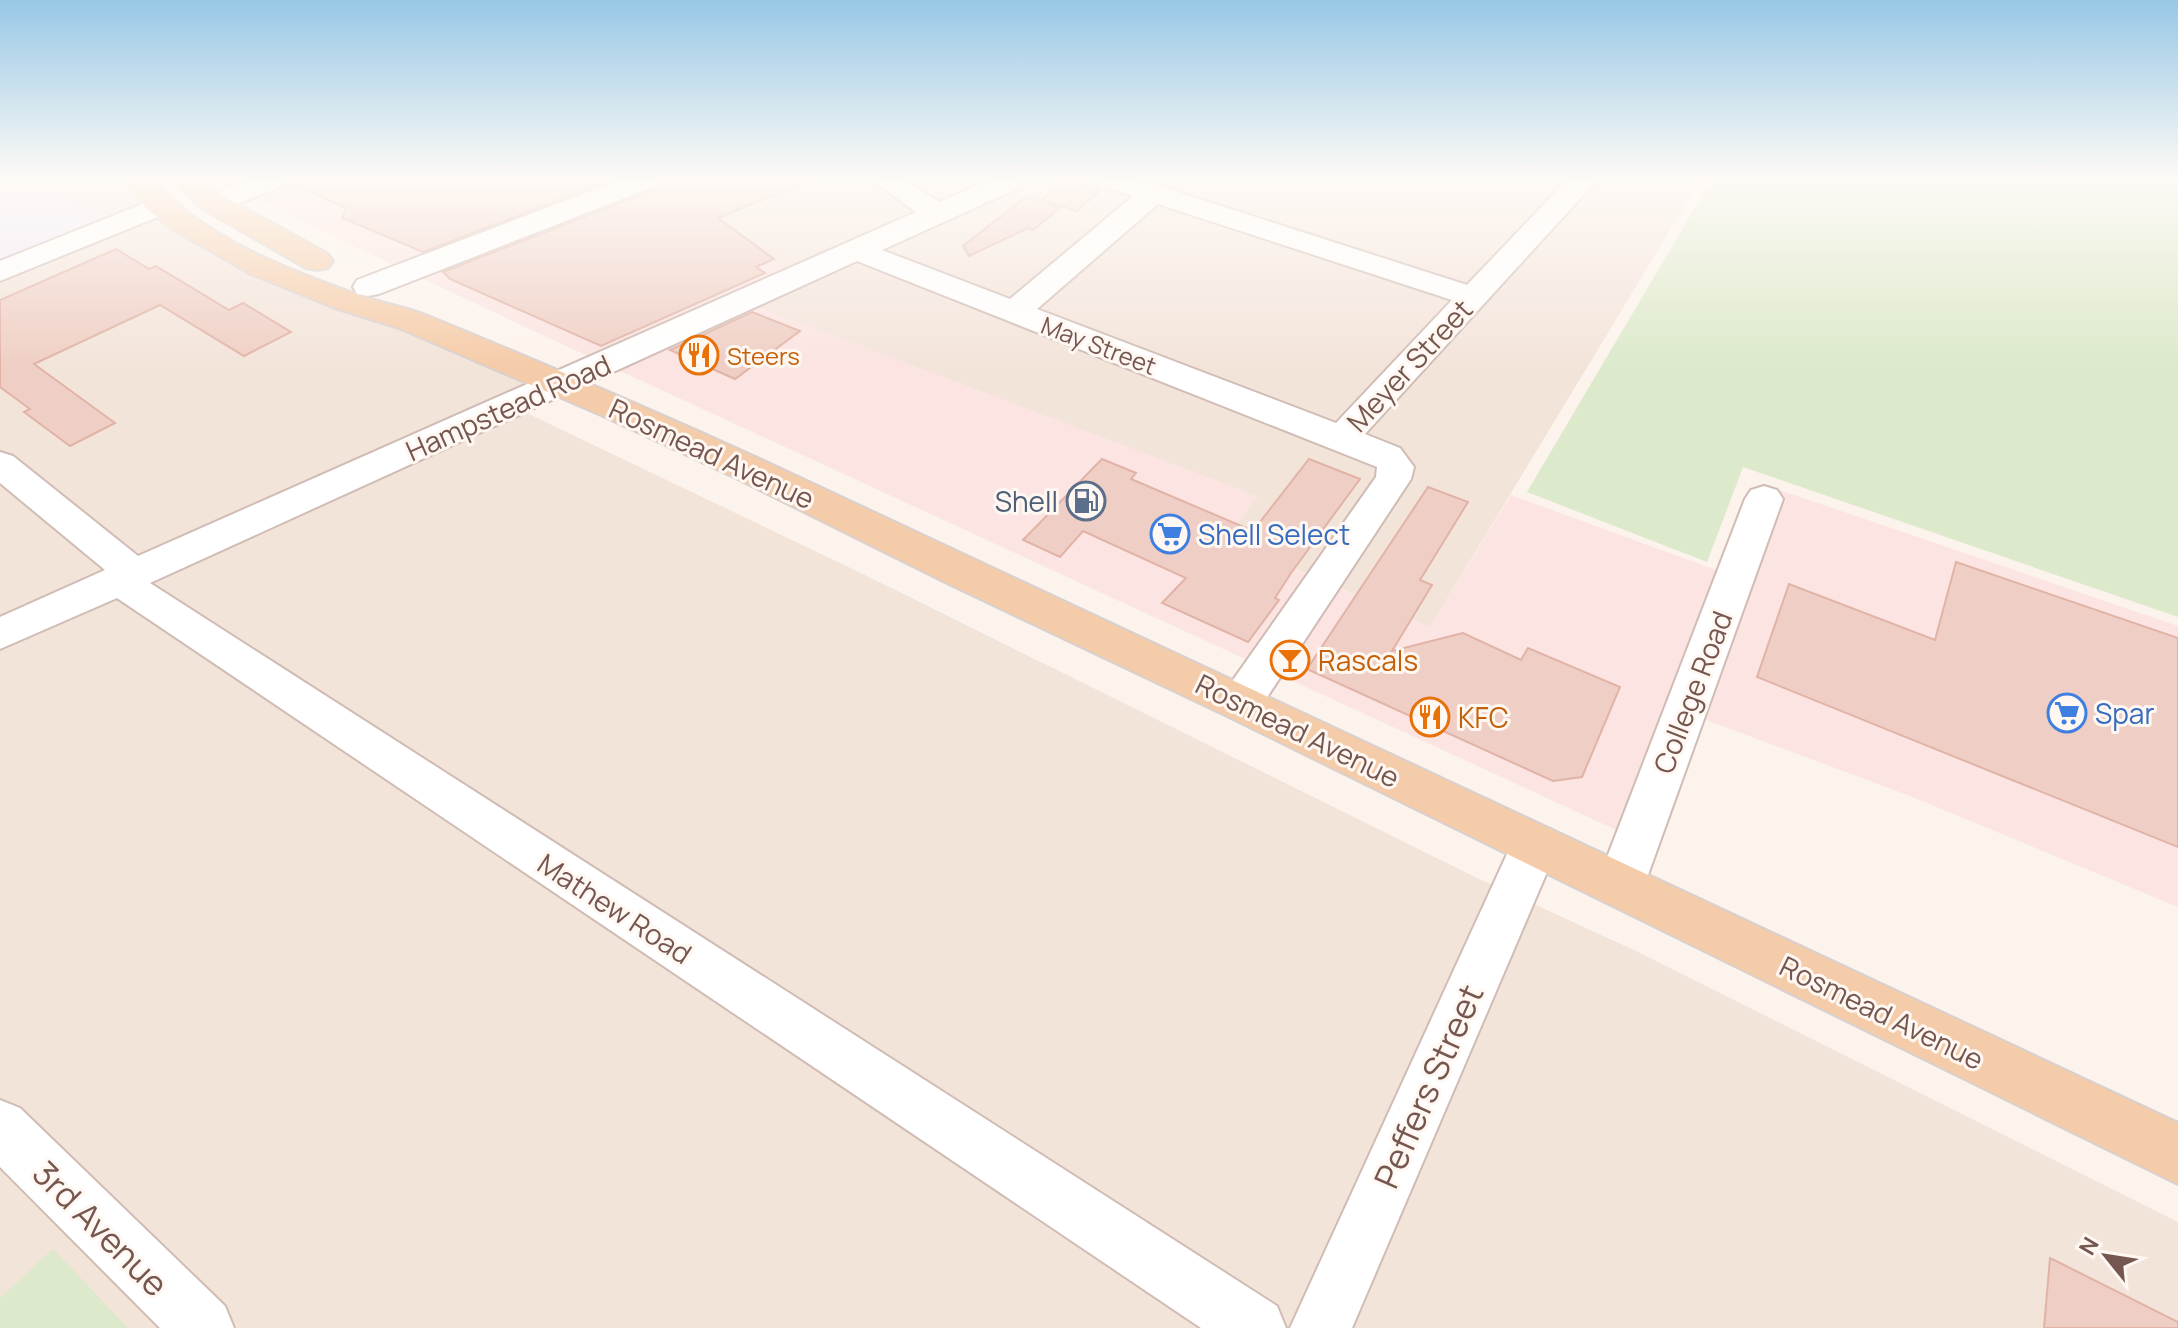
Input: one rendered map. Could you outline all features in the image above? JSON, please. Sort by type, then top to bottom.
[{"type":"main road","name":"Rosmead Avenue","points":[[217,241],[246,257],[376,313],[411,321],[560,384],[749,469],[960,572],[1241,702],[2178,1154]]},
{"type":"main road","points":[[233,241],[246,257]]},
{"type":"main road","name":"Rosmead Avenue","points":[[284,241],[398,301],[411,321]]},
{"type":"street","points":[[0,272],[52,241]]},
{"type":"street","points":[[368,287],[487,241]]},
{"type":"street","name":"Hampstead Road","points":[[0,634],[879,241]]},
{"type":"street","points":[[1014,312],[1098,241]]},
{"type":"street","points":[[1299,241],[1473,297]]},
{"type":"street","name":"Meyer Street","points":[[1241,702],[1397,470],[1396,464],[1384,454],[1342,437],[1473,297],[1520,241]]},
{"type":"street","name":"May Street","points":[[857,251],[1342,437]]},
{"type":"street","name":"Mathew Road","points":[[0,464],[115,556],[129,577],[132,590],[145,600],[1255,1328]]},
{"type":"street","name":"College Road","points":[[1620,886],[1764,499]]},
{"type":"street","name":"Peffers Street","points":[[1321,1328],[1535,844]]},
{"type":"street","name":"3rd Avenue","points":[[0,1128],[203,1328]]},
{"type":"shaded area","points":[[0,241],[224,241],[560,384],[512,406],[863,574],[1477,878],[1636,951],[2178,1222],[2178,1328],[0,1328]]},
{"type":"shaded area","points":[[0,241],[51,241],[0,263]]},
{"type":"shaded area","points":[[343,241],[747,241],[796,278],[746,302],[1257,496],[1226,540],[1430,627],[1511,495],[1735,577],[1768,486],[2178,626],[2178,907],[1910,796],[1685,712],[1636,839]]},
{"type":"shaded area","points":[[749,241],[1664,241],[1430,627],[1226,539],[1256,496],[744,302],[774,259]]},
{"type":"green space","points":[[1675,241],[2178,241],[2178,617],[1743,467],[1707,562],[1527,492]]},
{"type":"green space","points":[[53,1249],[128,1328],[0,1328],[0,1298]]},
{"type":"building","points":[[397,241],[452,241],[423,252]]},
{"type":"building","points":[[523,241],[749,241],[774,259],[756,267],[765,273],[601,346],[450,279],[443,272]]},
{"type":"building","points":[[969,241],[1001,241],[969,256],[963,246]]},
{"type":"building","points":[[116,249],[149,269],[156,266],[229,310],[243,303],[291,332],[244,356],[160,305],[34,364],[115,423],[70,446],[24,412],[30,409],[0,387],[0,300]]},
{"type":"building","points":[[752,312],[800,331],[735,379],[670,350]]},
{"type":"building","points":[[1102,459],[1136,473],[1131,479],[1253,531],[1309,459],[1360,479],[1291,573],[1275,598],[1279,600],[1248,642],[1162,603],[1186,578],[1083,531],[1060,557],[1023,540]]},
{"type":"building","points":[[1428,487],[1468,502],[1420,580],[1432,585],[1392,651],[1463,633],[1521,660],[1528,648],[1620,687],[1582,777],[1553,781],[1307,669]]},
{"type":"building","points":[[1956,562],[2178,638],[2178,847],[1757,677],[1789,584],[1935,640]]},
{"type":"building","points":[[2050,1258],[2178,1322],[2178,1328],[2044,1328]]},
{"type":"place","name":"Steers","points":[[699,355]]},
{"type":"place","name":"Shell","points":[[1086,501]]},
{"type":"place","name":"Shell Select","points":[[1170,534]]},
{"type":"place","name":"Rascals","points":[[1290,660]]},
{"type":"place","name":"Spar","points":[[2067,713]]},
{"type":"place","name":"KFC","points":[[1430,717]]}]
